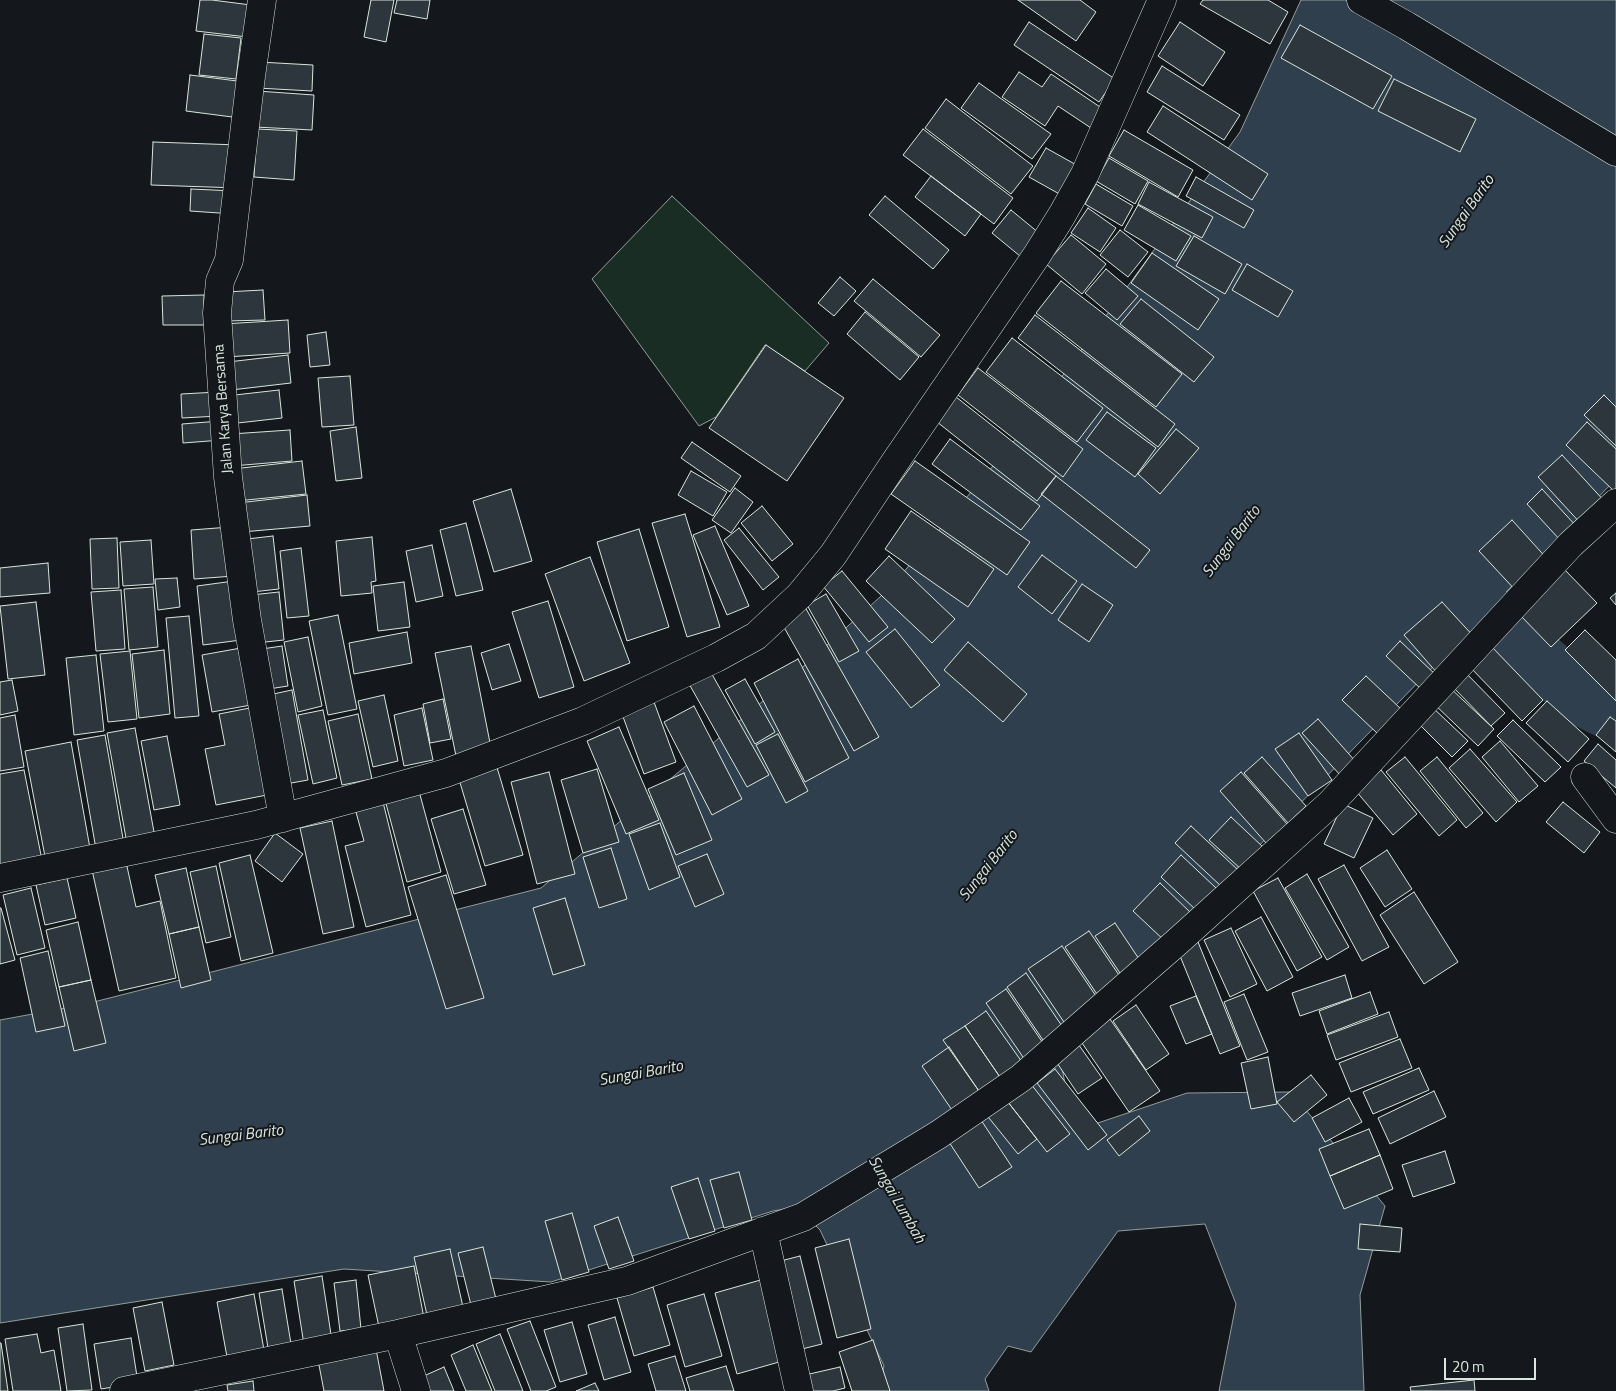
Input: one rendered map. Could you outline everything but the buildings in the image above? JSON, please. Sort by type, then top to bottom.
[{"type":"street","name":"Jalan Karya Bersama","points":[[262,0],[229,260],[220,281],[217,313],[228,477],[247,620],[283,818]]},
{"type":"street","points":[[0,878],[283,818],[446,773],[583,721],[716,658],[756,636],[800,596],[833,555],[1032,263],[1085,174],[1162,0]]},
{"type":"street","points":[[1361,0],[1616,152]]},
{"type":"street","points":[[124,1391],[398,1334],[628,1281],[803,1217],[938,1135],[1021,1078],[1170,948],[1330,804],[1571,544],[1616,504]]},
{"type":"street","points":[[1585,777],[1616,819]]},
{"type":"street","points":[[763,1231],[799,1391]]},
{"type":"street","points":[[398,1334],[416,1391]]},
{"type":"green space","points":[[672,196],[829,343],[805,371],[765,345],[716,417],[699,426],[592,279]]},
{"type":"water","points":[[1301,0],[1616,0],[1616,479],[1174,933],[1055,1031],[1074,1131],[1187,1093],[1291,1092],[1385,1206],[1360,1295],[1364,1391],[1219,1391],[1236,1304],[1205,1224],[1118,1231],[1031,1352],[1008,1346],[985,1379],[989,1391],[877,1391],[884,1366],[820,1230],[797,1207],[773,1211],[551,1282],[344,1269],[0,1323],[0,1020],[82,1005],[541,888],[795,674],[891,587],[1020,434],[1240,132]]},
{"type":"waterway","points":[[1429,560],[1582,698],[1616,715]]},
{"type":"water label","name":"Sungai Barito","points":[[1467,212]]},
{"type":"water label","name":"Sungai Barito","points":[[1232,542]]},
{"type":"water label","name":"Sungai Barito","points":[[989,866]]},
{"type":"water label","name":"Sungai Barito","points":[[641,1074]]},
{"type":"water label","name":"Sungai Barito","points":[[241,1136]]},
{"type":"water label","name":"Sungai Lumbah","points":[[896,1200]]}]
